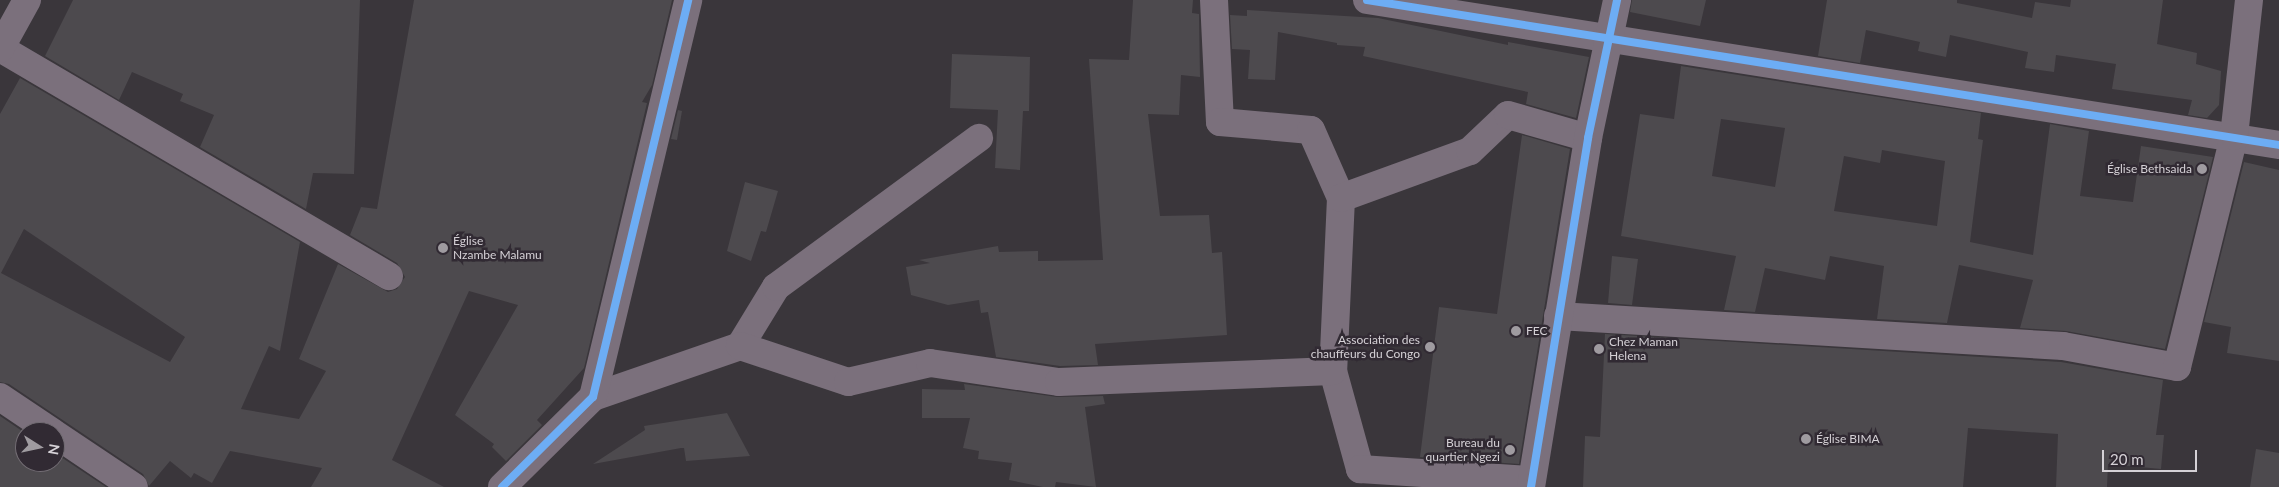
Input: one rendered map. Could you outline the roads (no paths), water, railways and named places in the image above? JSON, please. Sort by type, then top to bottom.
[{"type":"street","points":[[27,0],[0,48],[389,276]]},
{"type":"street","points":[[593,397],[688,0]]},
{"type":"street","points":[[1214,0],[1220,122],[1310,130],[1341,198],[1333,372],[1360,469],[1530,483],[1588,138],[1617,0]]},
{"type":"street","points":[[1367,0],[2234,136],[2279,145]]},
{"type":"street","points":[[1558,316],[2063,346],[2177,366],[2234,136],[2249,0]]},
{"type":"street","points":[[1341,198],[1470,151],[1508,115],[1588,138]]},
{"type":"street","points":[[740,346],[776,287],[978,138]]},
{"type":"street","points":[[502,487],[593,397],[740,346],[848,382],[930,363],[1059,382],[1333,372]]},
{"type":"street","points":[[0,397],[38,422]]},
{"type":"street","points":[[65,440],[134,487]]},
{"type":"place","name":"Église Bethsaida","points":[[2202,169]]},
{"type":"place","name":"Église Nzambe Malamu","points":[[443,248]]},
{"type":"place","name":"FEC","points":[[1516,331]]},
{"type":"place","name":"Association des chauffeurs du Congo","points":[[1430,347]]},
{"type":"place","name":"Chez Maman Helena","points":[[1599,349]]},
{"type":"place","name":"Église BIMA","points":[[1806,439]]},
{"type":"place","name":"Bureau du quartier Ngezi","points":[[1510,450]]}]
